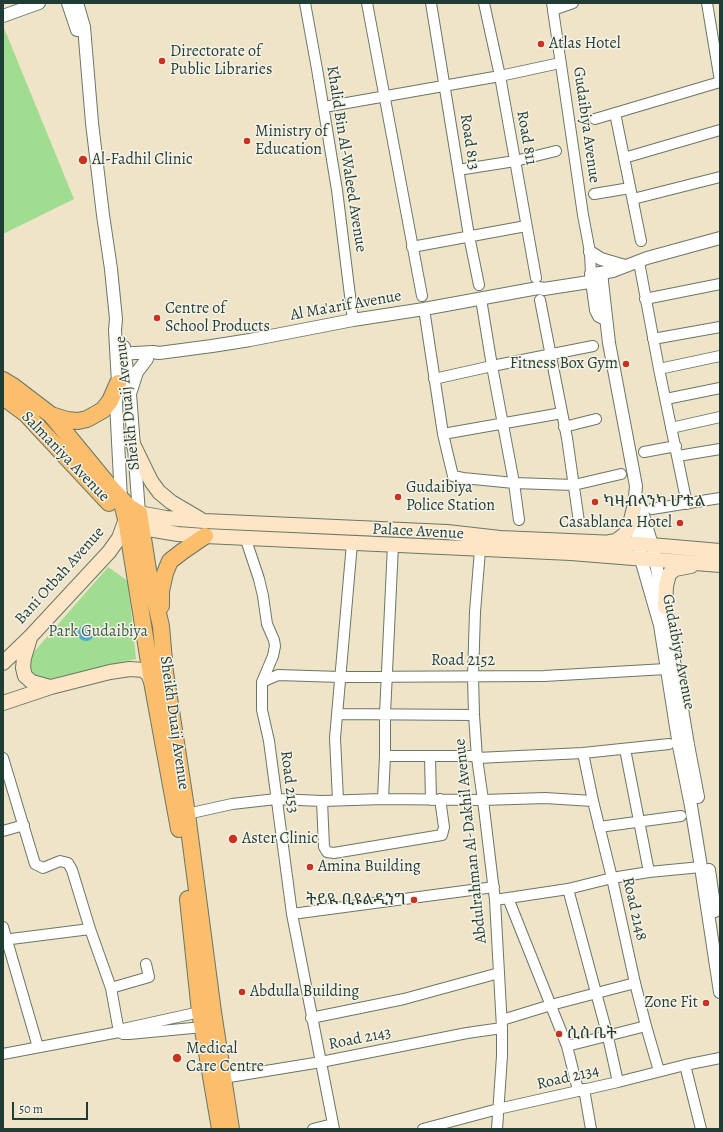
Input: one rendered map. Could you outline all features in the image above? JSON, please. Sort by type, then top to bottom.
[{"type":"main road","name":"Salmaniya Avenue","points":[[3,380],[14,386],[51,415],[91,465],[121,499]]},
{"type":"main road","points":[[51,415],[67,420],[87,419],[103,410],[110,401],[118,383]]},
{"type":"main road","name":"Salmaniya Avenue","points":[[3,397],[26,414],[133,516]]},
{"type":"main road","points":[[133,444],[151,480],[159,492],[205,529],[170,561],[165,573],[161,591],[161,626]]},
{"type":"main road","name":"Sheikh Duaij Avenue","points":[[121,499],[133,516],[153,687],[182,843],[208,1018],[223,1078],[231,1129]]},
{"type":"main road","points":[[603,542],[616,541],[625,534],[630,524],[634,508]]},
{"type":"main road","name":"Palace Avenue","points":[[133,516],[142,528],[178,534],[205,529],[447,532],[500,538],[646,544],[720,550]]},
{"type":"main road","name":"Palace Avenue","points":[[133,516],[166,518],[205,529],[245,537],[571,554],[720,565]]},
{"type":"main road","name":"Bani Otbah Avenue","points":[[3,663],[31,636],[109,552],[133,516]]},
{"type":"main road","name":"Sheikh Duaij Avenue","points":[[142,528],[148,570],[161,626],[165,672],[187,814],[220,1129]]},
{"type":"main road","points":[[664,607],[669,574],[675,569],[704,563]]},
{"type":"main road","points":[[31,636],[24,658],[23,668],[25,676],[32,682],[51,687]]},
{"type":"main road","points":[[3,703],[51,687],[110,672],[136,668],[143,670],[148,674],[153,687]]},
{"type":"street","points":[[3,16],[39,3]]},
{"type":"street","name":"Sheikh Duaij Avenue","points":[[68,3],[86,58]]},
{"type":"street","name":"Sheikh Duaij Avenue","points":[[77,3],[84,27],[92,123],[103,215],[111,268],[116,319],[120,328],[121,358],[116,403],[121,499]]},
{"type":"street","points":[[84,3],[84,27]]},
{"type":"street","name":"Khalid Bin Al-Waleed Avenue","points":[[305,3],[337,190],[353,320]]},
{"type":"street","points":[[367,3],[422,296]]},
{"type":"street","name":"Road 813","points":[[431,3],[469,236],[479,285]]},
{"type":"street","name":"Road 811","points":[[484,3],[500,76],[537,283]]},
{"type":"street","points":[[552,6],[573,3]]},
{"type":"street","points":[[595,119],[665,97],[720,82],[708,3]]},
{"type":"street","name":"Gudaibiya Avenue","points":[[552,6],[583,215],[596,277],[596,310],[599,316],[605,319],[636,486],[634,508],[646,544],[660,625],[671,666]]},
{"type":"street","points":[[324,107],[500,76],[560,63]]},
{"type":"street","points":[[615,113],[641,241]]},
{"type":"street","points":[[624,158],[720,130]]},
{"type":"street","points":[[458,170],[515,161],[556,151]]},
{"type":"street","points":[[633,199],[720,177]]},
{"type":"street","points":[[594,194],[630,188]]},
{"type":"street","points":[[412,247],[526,226]]},
{"type":"street","name":"Al Ma'arif Avenue","points":[[121,358],[147,358],[159,353],[250,340],[353,320],[481,299],[537,283],[542,284],[596,277],[625,266],[720,238]]},
{"type":"street","points":[[590,252],[601,259],[625,266]]},
{"type":"street","points":[[639,262],[645,299],[687,504]]},
{"type":"street","points":[[645,299],[720,284]]},
{"type":"street","points":[[481,299],[514,483],[519,520]]},
{"type":"street","points":[[540,300],[562,413],[579,522]]},
{"type":"street","points":[[424,309],[443,434],[452,476],[514,483],[574,485],[621,474]]},
{"type":"street","points":[[653,339],[720,327]]},
{"type":"street","points":[[434,379],[593,346]]},
{"type":"street","name":"Al Ma'arif Avenue","points":[[121,358],[153,352],[159,353]]},
{"type":"street","points":[[659,369],[720,356]]},
{"type":"street","name":"Sheikh Duaij Avenue","points":[[121,358],[130,394],[133,444],[133,516]]},
{"type":"street","points":[[130,394],[137,372],[147,358]]},
{"type":"street","points":[[666,399],[720,388]]},
{"type":"street","points":[[443,434],[562,413]]},
{"type":"street","points":[[671,428],[720,417]]},
{"type":"street","points":[[564,427],[596,419]]},
{"type":"street","points":[[644,452],[720,449]]},
{"type":"street","points":[[636,486],[646,544]]},
{"type":"street","points":[[652,510],[720,498]]},
{"type":"street","name":"Road 2153","points":[[245,537],[259,579],[267,624],[275,646],[273,656],[262,682],[262,710],[269,741],[292,914],[333,1127]]},
{"type":"street","points":[[338,800],[335,738],[352,543]]},
{"type":"street","points":[[383,799],[385,714],[393,545]]},
{"type":"street","name":"Abdulrahman Al-Dakhil Avenue","points":[[480,550],[475,612],[473,676],[474,715],[477,757],[494,887],[502,1024],[502,1056],[497,1129]]},
{"type":"street","name":"Gudaibiya Avenue","points":[[648,559],[664,607],[679,746],[695,805],[705,866],[712,888],[720,949]]},
{"type":"street","name":"Road 2152","points":[[262,682],[278,675],[340,677],[544,676],[671,666]]},
{"type":"street","points":[[337,714],[474,715]]},
{"type":"street","points":[[385,756],[477,757],[583,753],[669,744]]},
{"type":"street","points":[[625,749],[649,872]]},
{"type":"street","name":"Road 2148","points":[[583,753],[635,983],[659,1071]]},
{"type":"street","points":[[322,801],[324,847],[327,852],[334,853],[442,835],[444,827],[436,799],[430,757]]},
{"type":"street","points":[[3,758],[35,864],[43,868],[60,861],[68,863],[72,870],[110,988],[119,1032]]},
{"type":"street","points":[[187,814],[232,804],[276,799],[322,801],[545,798],[593,801]]},
{"type":"street","points":[[599,826],[681,816]]},
{"type":"street","points":[[3,831],[24,825]]},
{"type":"street","points":[[495,900],[568,889],[612,878],[649,872],[705,866]]},
{"type":"street","points":[[292,914],[494,887]]},
{"type":"street","name":"Gudaibiya Avenue","points":[[712,888],[720,992]]},
{"type":"street","points":[[568,889],[608,1037],[618,1082]]},
{"type":"street","points":[[508,898],[567,1046],[581,1090],[590,1129]]},
{"type":"street","points":[[3,927],[5,939],[38,1047]]},
{"type":"street","points":[[5,939],[90,929]]},
{"type":"street","points":[[110,988],[149,977],[146,964]]},
{"type":"street","points":[[311,1018],[404,999],[499,973]]},
{"type":"street","name":"Road 2143","points":[[223,1078],[321,1062],[467,1033],[502,1024],[551,1005],[635,983]]},
{"type":"street","points":[[119,1032],[129,1034],[208,1018]]},
{"type":"street","points":[[3,1054],[119,1032],[123,1029],[208,1018]]},
{"type":"street","points":[[567,1046],[608,1037],[646,1026]]},
{"type":"street","name":"Road 2134","points":[[423,1129],[498,1109],[618,1082],[684,1065],[720,1058]]},
{"type":"street","points":[[684,1065],[701,1129]]},
{"type":"street","points":[[313,1129],[333,1127]]},
{"type":"green space","points":[[3,28],[74,199],[3,234]]},
{"type":"green space","name":"Park Gudaibiya","points":[[108,567],[128,581],[136,659],[37,682],[29,669],[33,653]]},
{"type":"water","points":[[86,625],[92,627],[94,633],[92,639],[86,641],[80,639],[78,633],[80,627]]},
{"type":"place","name":"Atlas Hotel","points":[[541,44]]},
{"type":"place","name":"Directorate of Public Libraries","points":[[162,61]]},
{"type":"place","name":"Ministry of Education","points":[[247,141]]},
{"type":"place","name":"Al-Fadhil Clinic","points":[[83,160]]},
{"type":"place","name":"Centre of School Products","points":[[157,318]]},
{"type":"place","name":"Fitness Box Gym","points":[[626,364]]},
{"type":"place","name":"Gudaibiya Police Station","points":[[398,497]]},
{"type":"place","name":"ካዛብላንካ ሆቴል","points":[[595,502]]},
{"type":"place","name":"Casablanca Hotel","points":[[680,523]]},
{"type":"place","name":"Aster Clinic","points":[[233,839]]},
{"type":"place","name":"Amina Building","points":[[310,867]]},
{"type":"place","name":"ትይዪ ቢዩልዲንግ","points":[[414,900]]},
{"type":"place","name":"Abdulla Building","points":[[242,992]]},
{"type":"place","name":"Zone Fit","points":[[706,1003]]},
{"type":"place","name":"ሲስ ቤት","points":[[559,1034]]},
{"type":"place","name":"Medical Care Centre","points":[[177,1058]]}]
